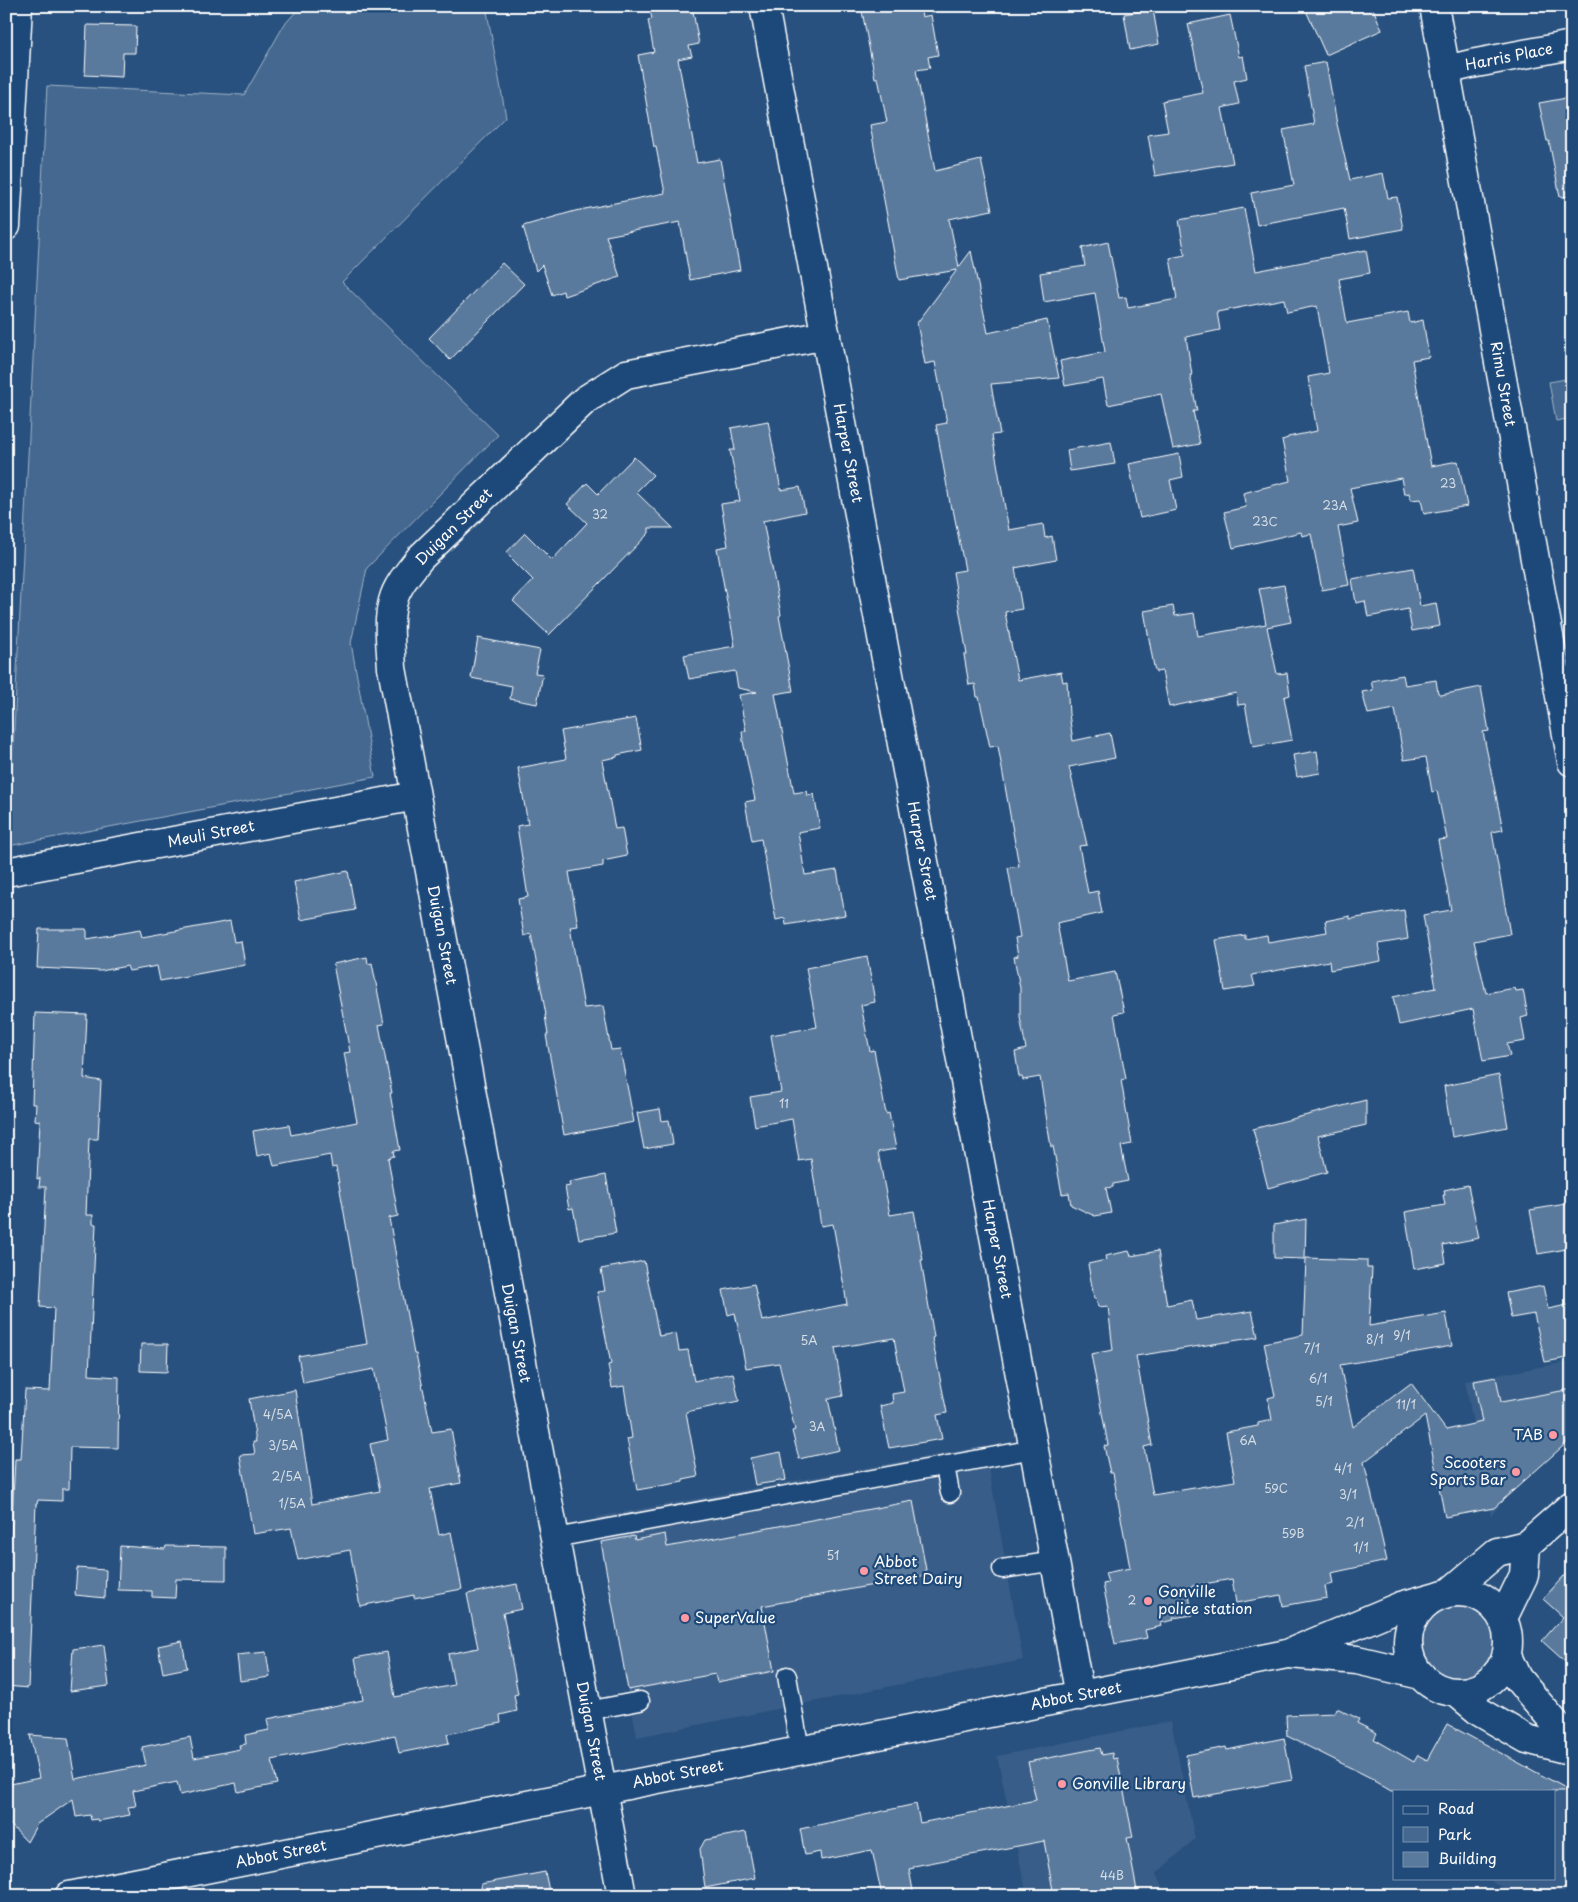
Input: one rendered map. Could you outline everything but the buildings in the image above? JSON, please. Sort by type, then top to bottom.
[{"type":"street","points":[[6,226],[18,6]]},
{"type":"street","name":"Harper Street","points":[[764,6],[1080,1696]]},
{"type":"street","name":"Rimu Street","points":[[1434,6],[1572,762]]},
{"type":"street","name":"Harris Place","points":[[1446,70],[1572,45]]},
{"type":"street","name":"Duigan Street","points":[[622,1896],[392,668],[390,622],[393,600],[404,579],[420,558],[584,400],[626,374],[826,335]]},
{"type":"street","name":"Meuli Street","points":[[6,872],[416,796]]},
{"type":"street","points":[[1444,1594],[1464,1592],[1481,1596],[1494,1606],[1503,1618],[1507,1630],[1509,1644],[1499,1671],[1487,1683],[1472,1690],[1456,1692],[1443,1690],[1431,1684],[1421,1675],[1412,1662],[1408,1647],[1409,1631],[1415,1616],[1423,1605],[1444,1594],[1497,1552],[1526,1545],[1572,1505]]},
{"type":"street","points":[[1503,1618],[1524,1575],[1526,1545]]},
{"type":"street","name":"Abbot Street","points":[[69,1896],[1287,1654],[1401,1606],[1444,1594]]},
{"type":"street","name":"Abbot Street","points":[[1287,1654],[1357,1660],[1421,1675]]},
{"type":"street","points":[[1506,1656],[1517,1678],[1572,1744]]},
{"type":"street","points":[[1456,1692],[1480,1712],[1527,1739],[1572,1750]]},
{"type":"lane","points":[[555,1538],[1034,1449]]},
{"type":"lane","points":[[945,1466],[950,1493]]},
{"type":"lane","points":[[1002,1569],[1055,1561]]},
{"type":"lane","points":[[787,1676],[800,1750]]},
{"type":"lane","points":[[587,1711],[640,1701]]},
{"type":"shaded area","points":[[1572,1361],[1572,1438],[1504,1499],[1491,1516],[1465,1381]]},
{"type":"shaded area","points":[[985,1446],[1023,1660],[637,1737],[596,1517]]},
{"type":"shaded area","points":[[1171,1721],[1195,1839],[1156,1874],[1167,1896],[1027,1896],[997,1756]]},
{"type":"shaded area","points":[[1516,1762],[1572,1791],[1572,1896],[1518,1896],[1490,1880],[1556,1880],[1556,1790],[1553,1790]]},
{"type":"green space","points":[[301,6],[486,6],[506,117],[342,282],[498,435],[367,568],[351,643],[375,777],[8,846],[47,86],[244,95],[284,25]]},
{"type":"green space","points":[[1572,378],[1572,418],[1556,421],[1549,382]]},
{"type":"green space","points":[[1458,1607],[1479,1613],[1489,1623],[1495,1644],[1489,1665],[1479,1675],[1458,1681],[1437,1675],[1427,1665],[1421,1644],[1427,1623],[1437,1613]]},
{"type":"place","name":"TAB","points":[[1553,1435]]},
{"type":"place","name":"Scooters Sports Bar","points":[[1516,1472]]},
{"type":"place","name":"Abbot Street Dairy","points":[[864,1571]]},
{"type":"place","name":"Gonville police station","points":[[1148,1601]]},
{"type":"place","name":"SuperValue","points":[[685,1618]]},
{"type":"place","name":"Gonville Library","points":[[1062,1784]]}]
